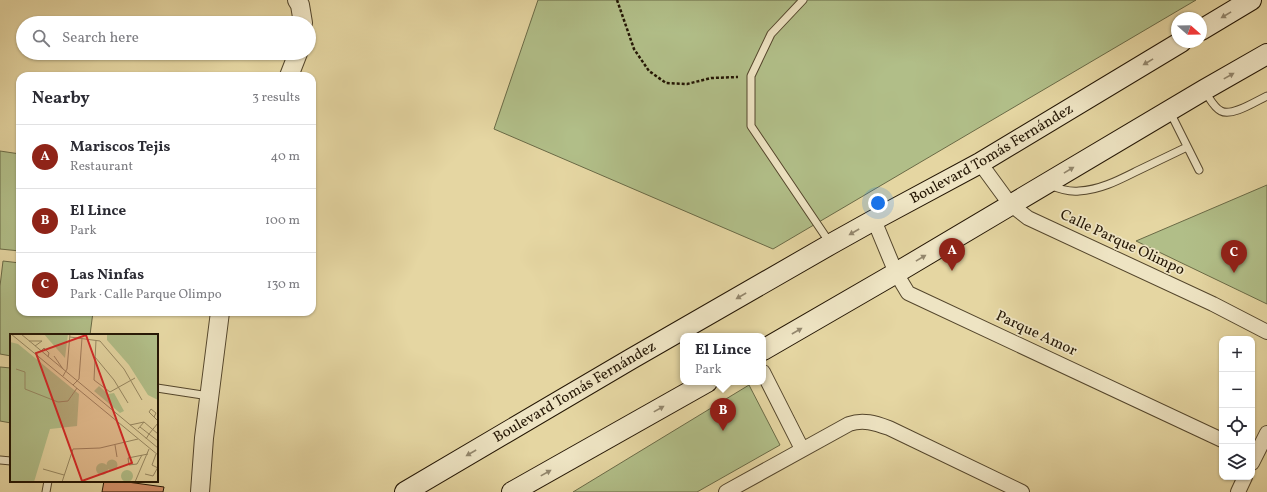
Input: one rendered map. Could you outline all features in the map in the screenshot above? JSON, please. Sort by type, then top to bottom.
[{"type":"main road","points":[[1207,26],[1251,0]]},
{"type":"main road","name":"Boulevard Tomás Fernández","points":[[405,492],[631,359],[874,220],[980,163],[1172,48]]},
{"type":"main road","points":[[766,348],[896,274],[1010,204],[1267,54]]},
{"type":"main road","points":[[512,492],[702,385]]},
{"type":"street","points":[[297,0],[300,5],[302,16]]},
{"type":"street","points":[[291,72],[295,60]]},
{"type":"street","name":"Calle Parque Olimpo","points":[[980,163],[1010,204],[1028,218],[1214,304],[1267,332]]},
{"type":"street","name":"Parque Amor","points":[[874,220],[896,274],[908,293],[1219,439]]},
{"type":"street","points":[[200,492],[204,438],[219,316]]},
{"type":"street","points":[[766,378],[802,449]]},
{"type":"street","points":[[726,492],[802,449],[857,421],[866,421],[888,428],[1022,492]]},
{"type":"street","points":[[1255,454],[1267,433]]},
{"type":"street","points":[[1238,492],[1244,480]]},
{"type":"lane","points":[[803,0],[771,34],[751,76],[751,126],[832,244]]},
{"type":"lane","points":[[1204,90],[1220,111],[1227,113],[1236,111],[1267,96]]},
{"type":"lane","points":[[1169,110],[1199,170]]},
{"type":"lane","points":[[1046,184],[1068,191],[1078,192],[1091,190],[1123,178],[1187,148]]},
{"type":"lane","points":[[158,388],[209,396]]},
{"type":"lane","points":[[0,460],[10,461]]},
{"type":"lane","points":[[46,492],[48,482]]},
{"type":"path","points":[[617,0],[634,49],[649,71],[666,83],[687,84],[711,78],[751,76]]},
{"type":"green space","points":[[538,0],[1196,0],[1176,12],[1171,12],[1171,15],[773,249],[494,129]]},
{"type":"green space","points":[[0,151],[16,153],[16,251],[0,249]]},
{"type":"green space","points":[[1267,185],[1267,304],[1136,241]]},
{"type":"green space","points":[[3,261],[16,263],[16,316],[92,316],[90,334],[10,334],[10,356],[0,354],[0,286]]},
{"type":"green space","points":[[0,367],[10,368],[10,423],[0,421]]},
{"type":"green space","points":[[749,385],[780,445],[697,492],[573,492]]},
{"type":"building","points":[[104,482],[127,482],[164,487],[163,492],[102,492]]},
{"type":"place","name":"Mariscos Tejis","points":[[952,271]]},
{"type":"place","name":"Las Ninfas","points":[[1234,273]]},
{"type":"place","name":"El Lince","points":[[723,431]]}]
